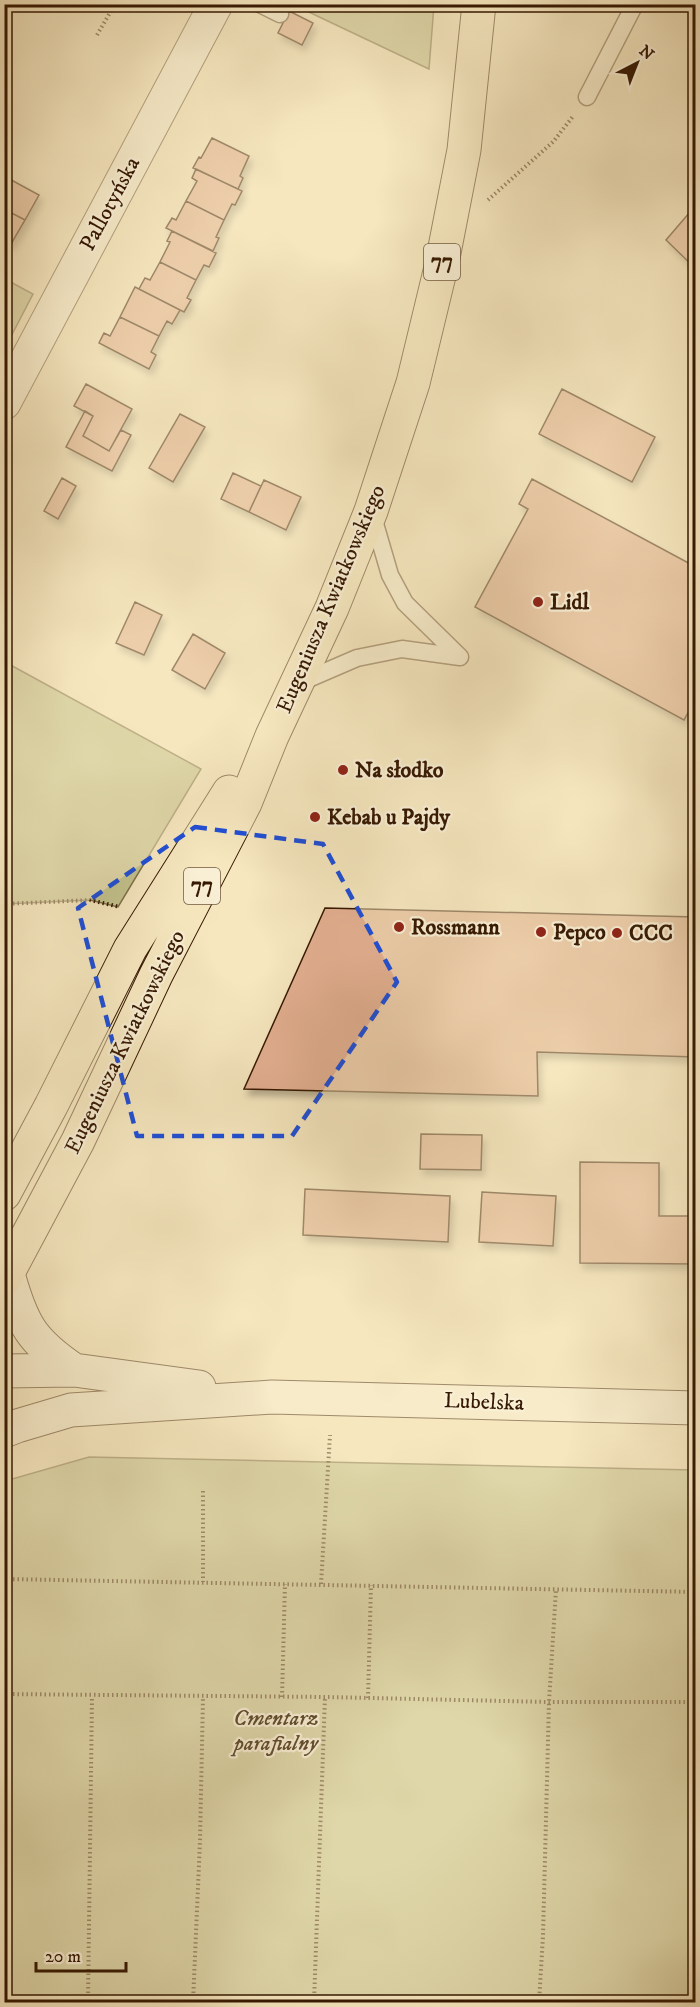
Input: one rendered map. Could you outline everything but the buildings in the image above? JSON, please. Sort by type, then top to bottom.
[{"type":"main road","name":"Pallotyńska","points":[[4,403],[216,4]]},
{"type":"main road","name":"Eugeniusza Kwiatkowskiego","points":[[6,1277],[78,1141],[156,975],[244,803],[272,736],[348,573],[371,512],[419,362],[455,204],[467,129],[479,4]]},
{"type":"main road","name":"Eugeniusza Kwiatkowskiego","points":[[4,1194],[130,949],[226,796],[272,736]]},
{"type":"main road","points":[[6,1277],[28,1329],[53,1356],[74,1370]]},
{"type":"main road","name":"Lubelska","points":[[4,1371],[74,1370],[272,1396]]},
{"type":"main road","name":"Lubelska","points":[[4,1408],[71,1410],[272,1396],[696,1408]]},
{"type":"main road","name":"Lubelska","points":[[4,1431],[71,1410]]},
{"type":"lane","points":[[260,4],[280,14]]},
{"type":"lane","points":[[587,97],[635,4]]},
{"type":"lane","points":[[298,683],[357,658],[402,650],[460,657],[405,603],[390,575],[371,512]]},
{"type":"path","points":[[97,35],[115,4]]},
{"type":"path","points":[[485,203],[553,142],[587,97]]},
{"type":"path","points":[[4,904],[90,900],[137,911],[150,918]]},
{"type":"path","points":[[321,1584],[330,1435]]},
{"type":"path","points":[[203,1491],[203,1582]]},
{"type":"path","points":[[4,1579],[696,1592]]},
{"type":"path","points":[[282,1697],[285,1584]]},
{"type":"path","points":[[368,1698],[371,1585]]},
{"type":"path","points":[[539,2002],[549,1702],[556,1588]]},
{"type":"path","points":[[4,1694],[696,1702]]},
{"type":"path","points":[[88,2002],[92,1695]]},
{"type":"path","points":[[193,2002],[200,1841],[202,1697]]},
{"type":"path","points":[[314,2002],[325,1697]]},
{"type":"highlighted area","points":[[195,827],[323,844],[397,982],[292,1136],[137,1136],[78,908]]},
{"type":"green space","points":[[294,5],[434,5],[429,69]]},
{"type":"green space","points":[[5,279],[33,294],[5,348]]},
{"type":"green space","points":[[5,662],[201,769],[118,907],[90,900],[5,904]]},
{"type":"green space","name":"Cmentarz parafialny","points":[[89,1457],[695,1470],[695,2002],[5,2002],[5,1481]]},
{"type":"place","name":"Lidl","points":[[538,602]]},
{"type":"place","name":"Na słodko","points":[[343,770]]},
{"type":"place","name":"Kebab u Pajdy","points":[[315,817]]},
{"type":"place","name":"Rossmann","points":[[399,927]]},
{"type":"place","name":"Pepco","points":[[541,932]]},
{"type":"place","name":"CCC","points":[[617,933]]}]
